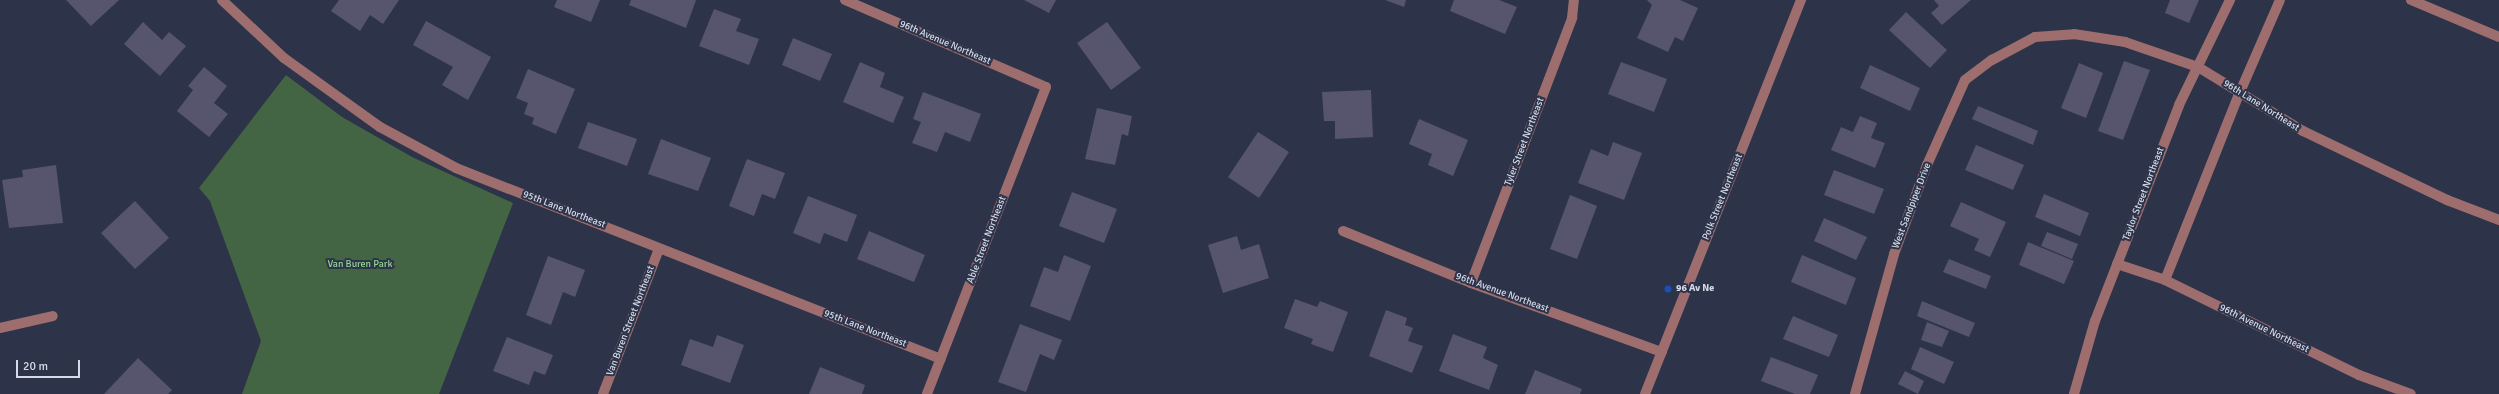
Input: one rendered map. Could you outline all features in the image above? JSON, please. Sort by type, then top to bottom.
[{"type":"street","name":"95th Lane Northeast","points":[[222,0],[284,58],[380,127],[456,168],[941,359]]},
{"type":"street","name":"96th Avenue Northeast","points":[[845,0],[1046,86]]},
{"type":"street","name":"Tyler Street Northeast","points":[[1471,283],[1572,18],[1574,0]]},
{"type":"street","name":"Polk Street Northeast","points":[[1645,394],[1801,0]]},
{"type":"street","name":"Taylor Street Northeast","points":[[2074,394],[2095,321],[2179,105],[2230,0]]},
{"type":"street","points":[[2165,280],[2240,92],[2280,0]]},
{"type":"street","points":[[2411,0],[2434,4],[2499,37]]},
{"type":"street","name":"96th Lane Northeast","points":[[2015,48],[2035,37],[2074,34],[2125,42],[2198,67],[2303,132],[2447,200],[2499,220]]},
{"type":"street","name":"West Sandpiper Drive","points":[[1855,394],[1894,254],[1927,165],[1965,80],[1992,60],[2015,48]]},
{"type":"street","name":"Able Street Northeast","points":[[927,394],[1046,86]]},
{"type":"street","name":"96th Avenue Northeast","points":[[1343,231],[1471,283],[1662,352]]},
{"type":"street","name":"Van Buren Street Northeast","points":[[602,394],[659,249]]},
{"type":"street","name":"96th Avenue Northeast","points":[[2117,264],[2165,280],[2359,375],[2411,394]]},
{"type":"street","points":[[0,328],[53,316]]},
{"type":"green space","name":"Van Buren Park","points":[[286,75],[342,117],[412,157],[513,203],[439,394],[242,394],[261,341],[210,201],[199,188]]},
{"type":"building","points":[[66,0],[119,0],[91,26]]},
{"type":"building","points":[[339,0],[399,0],[383,24],[370,15],[360,31],[331,11]]},
{"type":"building","points":[[557,0],[600,0],[591,22],[554,7]]},
{"type":"building","points":[[631,0],[696,0],[686,28],[629,5]]},
{"type":"building","points":[[1024,0],[1056,0],[1049,13]]},
{"type":"building","points":[[1385,0],[1406,0],[1404,7]]},
{"type":"building","points":[[1454,0],[1499,0],[1517,7],[1505,34],[1450,11]]},
{"type":"building","points":[[1647,0],[1680,0],[1698,8],[1683,41],[1675,37],[1668,52],[1637,38],[1652,5]]},
{"type":"building","points":[[1934,0],[1971,0],[1942,25],[1931,13],[1939,6]]},
{"type":"building","points":[[2170,0],[2199,0],[2189,23],[2165,13]]},
{"type":"building","points":[[714,9],[741,19],[736,31],[759,39],[749,65],[699,46]]},
{"type":"building","points":[[1906,12],[1947,50],[1930,68],[1889,30]]},
{"type":"building","points":[[426,21],[491,57],[468,100],[442,85],[453,67],[413,45]]},
{"type":"building","points":[[143,22],[162,40],[169,32],[186,46],[160,76],[124,44]]},
{"type":"building","points":[[1107,22],[1141,68],[1111,90],[1077,43]]},
{"type":"building","points":[[793,38],[832,54],[820,81],[782,65]]},
{"type":"building","points":[[2124,61],[2150,70],[2123,140],[2098,131]]},
{"type":"building","points":[[860,62],[885,73],[880,87],[904,97],[893,123],[843,102]]},
{"type":"building","points":[[1621,62],[1667,79],[1654,112],[1608,94]]},
{"type":"building","points":[[2079,63],[2103,73],[2086,118],[2061,108]]},
{"type":"building","points":[[1870,65],[1920,88],[1910,111],[1860,88]]},
{"type":"building","points":[[204,67],[227,86],[214,103],[228,114],[209,137],[177,111],[193,90],[188,86]]},
{"type":"building","points":[[528,69],[575,89],[556,134],[532,124],[534,118],[524,114],[528,103],[516,98]]},
{"type":"building","points":[[1371,90],[1373,137],[1335,139],[1335,121],[1324,121],[1322,92]]},
{"type":"building","points":[[923,92],[981,114],[970,142],[945,132],[937,152],[912,143],[921,122],[913,119]]},
{"type":"building","points":[[1978,106],[2038,131],[2033,145],[1972,119]]},
{"type":"building","points":[[1097,108],[1132,116],[1128,136],[1122,134],[1115,165],[1085,159]]},
{"type":"building","points":[[1860,116],[1877,123],[1871,138],[1885,143],[1875,168],[1831,150],[1841,127],[1853,132]]},
{"type":"building","points":[[1419,119],[1468,140],[1453,176],[1428,165],[1432,154],[1409,144]]},
{"type":"building","points":[[588,122],[637,139],[627,166],[578,148]]},
{"type":"building","points":[[1258,132],[1289,152],[1259,198],[1228,177]]},
{"type":"building","points":[[661,139],[711,158],[698,191],[648,174]]},
{"type":"building","points":[[1613,142],[1642,153],[1624,200],[1578,183],[1591,149],[1608,156]]},
{"type":"building","points":[[1976,145],[2024,165],[2013,190],[1965,170]]},
{"type":"building","points":[[747,159],[785,173],[775,199],[762,194],[754,216],[729,206]]},
{"type":"building","points":[[56,165],[63,223],[9,228],[2,180],[23,177],[22,170]]},
{"type":"building","points":[[1834,170],[1884,189],[1874,214],[1824,195]]},
{"type":"building","points":[[1072,192],[1117,209],[1104,243],[1059,226]]},
{"type":"building","points":[[2044,194],[2089,213],[2080,236],[2035,217]]},
{"type":"building","points":[[1570,195],[1597,206],[1577,259],[1550,249]]},
{"type":"building","points":[[808,196],[857,215],[847,242],[824,233],[820,244],[793,233]]},
{"type":"building","points":[[135,201],[169,238],[135,269],[101,233]]},
{"type":"building","points":[[1961,202],[2006,222],[1990,257],[1974,250],[1979,239],[1950,226]]},
{"type":"building","points":[[1824,218],[1867,237],[1856,260],[1814,241]]},
{"type":"building","points":[[869,231],[925,255],[914,282],[857,259]]},
{"type":"building","points":[[2047,232],[2078,244],[2072,259],[2041,246]]},
{"type":"building","points":[[1237,236],[1241,250],[1259,244],[1269,278],[1223,293],[1208,245]]},
{"type":"building","points":[[2028,242],[2074,261],[2064,284],[2019,265]]},
{"type":"building","points":[[1064,255],[1091,266],[1070,321],[1030,306],[1044,267],[1058,272]]},
{"type":"building","points":[[1802,255],[1856,278],[1846,305],[1791,282]]},
{"type":"building","points":[[548,256],[585,270],[575,297],[563,292],[551,325],[526,315]]},
{"type":"building","points":[[1949,259],[1991,276],[1986,289],[1943,272]]},
{"type":"building","points":[[1295,299],[1317,307],[1320,301],[1348,312],[1333,352],[1311,344],[1313,339],[1284,328]]},
{"type":"building","points":[[1922,301],[1975,323],[1969,337],[1917,316]]},
{"type":"building","points":[[1386,310],[1407,318],[1405,325],[1413,328],[1408,341],[1423,346],[1412,373],[1369,356]]},
{"type":"building","points":[[1793,316],[1838,335],[1829,357],[1783,339]]},
{"type":"building","points":[[1927,322],[1949,331],[1942,347],[1921,340]]},
{"type":"building","points":[[1020,324],[1062,340],[1054,360],[1040,354],[1026,392],[998,382]]},
{"type":"building","points":[[1453,334],[1487,347],[1483,358],[1498,365],[1489,390],[1439,371]]},
{"type":"building","points":[[717,335],[744,345],[730,383],[681,365],[690,339],[713,347]]},
{"type":"building","points":[[507,337],[553,355],[545,375],[534,371],[529,385],[493,371]]},
{"type":"building","points":[[1920,347],[1954,362],[1944,384],[1911,369]]},
{"type":"building","points":[[1771,357],[1818,375],[1810,394],[1795,394],[1761,381]]},
{"type":"building","points":[[138,358],[172,390],[168,394],[104,394]]},
{"type":"building","points":[[820,367],[865,385],[862,394],[809,394]]},
{"type":"building","points":[[1535,370],[1582,389],[1580,394],[1525,394]]},
{"type":"building","points":[[1905,371],[1924,381],[1918,394],[1898,384]]},
{"type":"place","name":"96 Av Ne","points":[[1668,289]]}]
